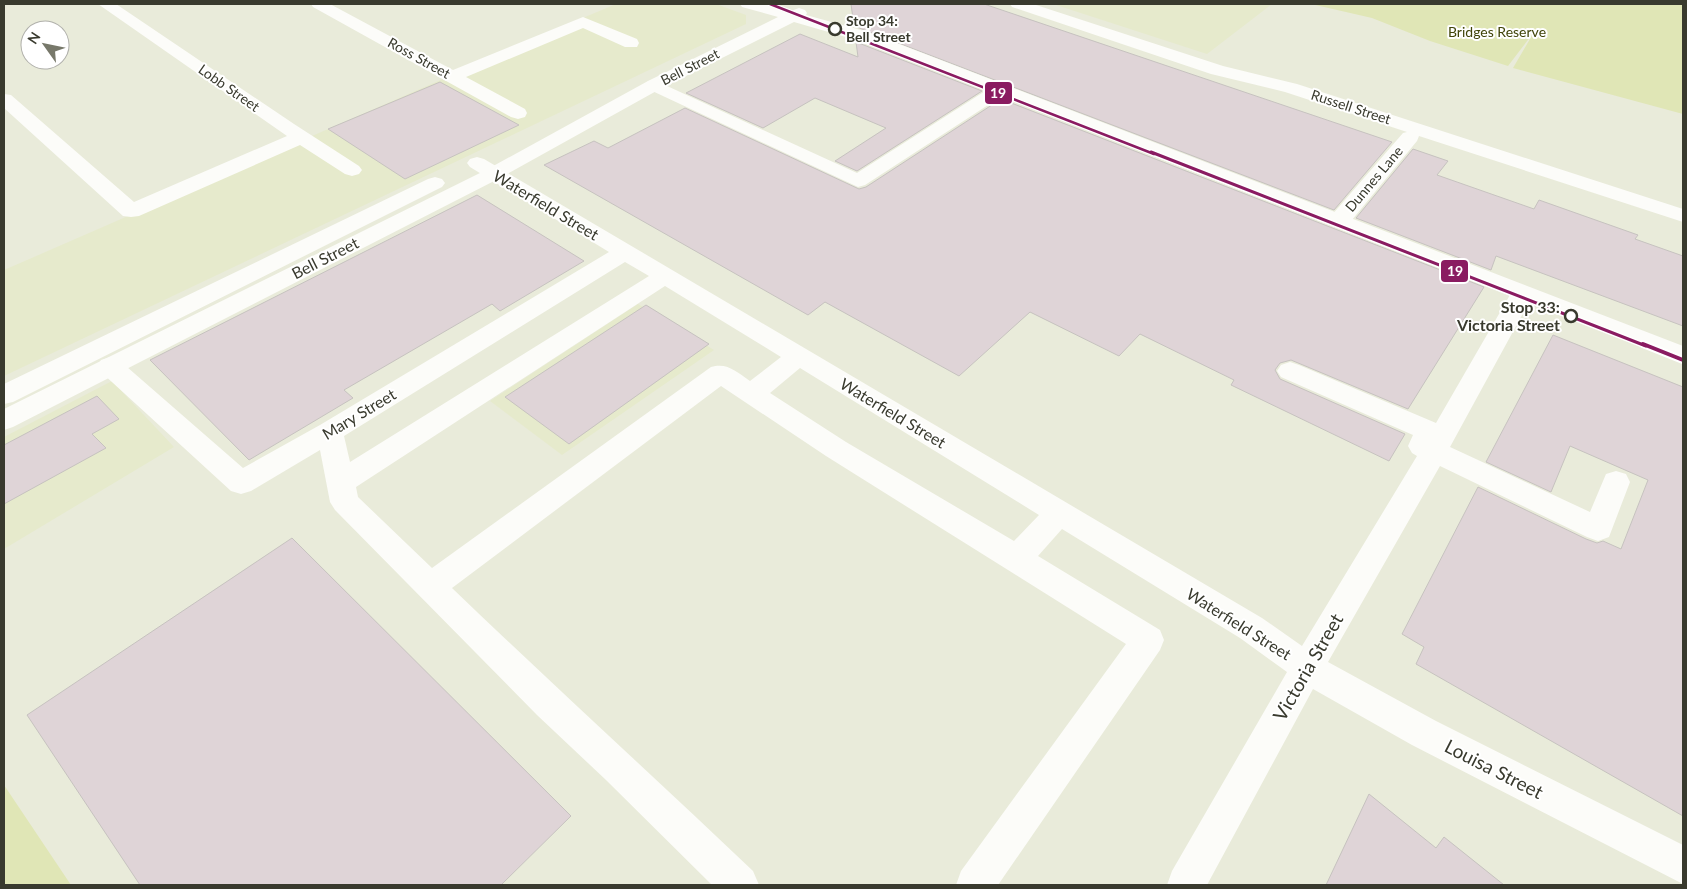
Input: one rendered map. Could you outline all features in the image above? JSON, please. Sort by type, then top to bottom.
[{"type":"main road","name":"Lobb Street","points":[[106,4],[352,170]]},
{"type":"main road","name":"Ross Street","points":[[319,4],[518,113]]},
{"type":"main road","points":[[748,4],[788,11],[862,36],[1683,355]]},
{"type":"main road","name":"Russell Street","points":[[1018,4],[1216,70],[1291,88],[1352,107],[1683,216]]},
{"type":"main road","points":[[811,5],[862,36]]},
{"type":"main road","name":"Bell Street","points":[[4,420],[485,169],[737,43],[788,11],[811,5]]},
{"type":"main road","points":[[452,77],[583,22],[631,43]]},
{"type":"main road","points":[[649,88],[858,181],[999,90]]},
{"type":"main road","points":[[4,99],[131,210],[302,137]]},
{"type":"main road","name":"Dunnes Lane","points":[[1339,221],[1410,137]]},
{"type":"main road","name":"Bell Street","points":[[4,396],[395,201],[485,169]]},
{"type":"main road","name":"Waterfield Street","points":[[485,169],[1251,628],[1307,668]]},
{"type":"main road","name":"Mary Street","points":[[110,366],[241,483],[330,432],[625,252]]},
{"type":"main road","points":[[341,482],[665,276]]},
{"type":"main road","name":"Victoria Street","points":[[1186,885],[1307,668],[1434,452],[1522,293]]},
{"type":"main road","points":[[752,393],[799,356]]},
{"type":"main road","points":[[1290,370],[1429,431],[1422,446],[1598,529],[1616,482]]},
{"type":"main road","points":[[431,586],[720,373],[836,449],[1018,558],[1148,640],[975,885]]},
{"type":"main road","points":[[330,432],[345,502],[550,704],[619,768],[739,885]]},
{"type":"main road","points":[[1018,558],[1059,512]]},
{"type":"main road","name":"Louisa Street","points":[[1307,668],[1424,733],[1683,865]]},
{"type":"shaded area","points":[[616,4],[716,4],[746,15],[746,24],[4,376],[4,270],[469,66]]},
{"type":"shaded area","points":[[1053,4],[1272,4],[1207,54]]},
{"type":"shaded area","points":[[638,304],[714,350],[562,455],[490,401]]},
{"type":"shaded area","points":[[112,381],[174,447],[4,549],[4,437]]},
{"type":"green space","name":"Bridges Reserve","points":[[1311,4],[1683,4],[1683,114],[1513,68],[1534,32],[1508,66],[1430,41],[1372,18]]},
{"type":"green space","points":[[4,785],[71,885],[4,885]]},
{"type":"building","points":[[851,4],[984,4],[1392,142],[1334,210],[854,26]]},
{"type":"building","points":[[800,34],[858,57],[856,42],[982,91],[857,171],[835,161],[886,128],[815,98],[763,128],[686,93]]},
{"type":"building","points":[[440,82],[519,125],[405,179],[328,129]]},
{"type":"building","points":[[1001,99],[1484,287],[1408,409],[1291,360],[1280,363],[1275,370],[1280,379],[1405,434],[1389,461],[1231,385],[1234,380],[1140,334],[1119,356],[1030,312],[959,376],[825,302],[808,315],[544,165],[594,141],[608,148],[685,108],[859,189],[866,187]]},
{"type":"building","points":[[1413,149],[1448,161],[1437,175],[1534,209],[1539,200],[1638,235],[1635,239],[1683,256],[1683,326],[1496,256],[1491,270],[1356,218]]},
{"type":"building","points":[[477,195],[584,261],[500,311],[492,304],[344,390],[353,398],[249,460],[150,360]]},
{"type":"building","points":[[646,305],[709,344],[569,444],[505,397]]},
{"type":"building","points":[[1553,335],[1683,387],[1683,816],[1416,664],[1424,647],[1402,634],[1478,487],[1586,539],[1597,543],[1603,541],[1621,549],[1648,480],[1570,446],[1551,492],[1486,462]]},
{"type":"building","points":[[97,396],[119,419],[92,434],[106,448],[4,504],[4,445]]},
{"type":"building","points":[[292,538],[571,816],[501,885],[140,885],[27,715]]},
{"type":"building","points":[[1369,794],[1436,848],[1444,837],[1504,885],[1326,885]]},
{"type":"transit line","name":"19","points":[[770,4],[1683,360]]},
{"type":"place","name":"Stop 34: Bell Street","points":[[835,29]]},
{"type":"place","name":"Stop 33: Victoria Street","points":[[1571,316]]}]
